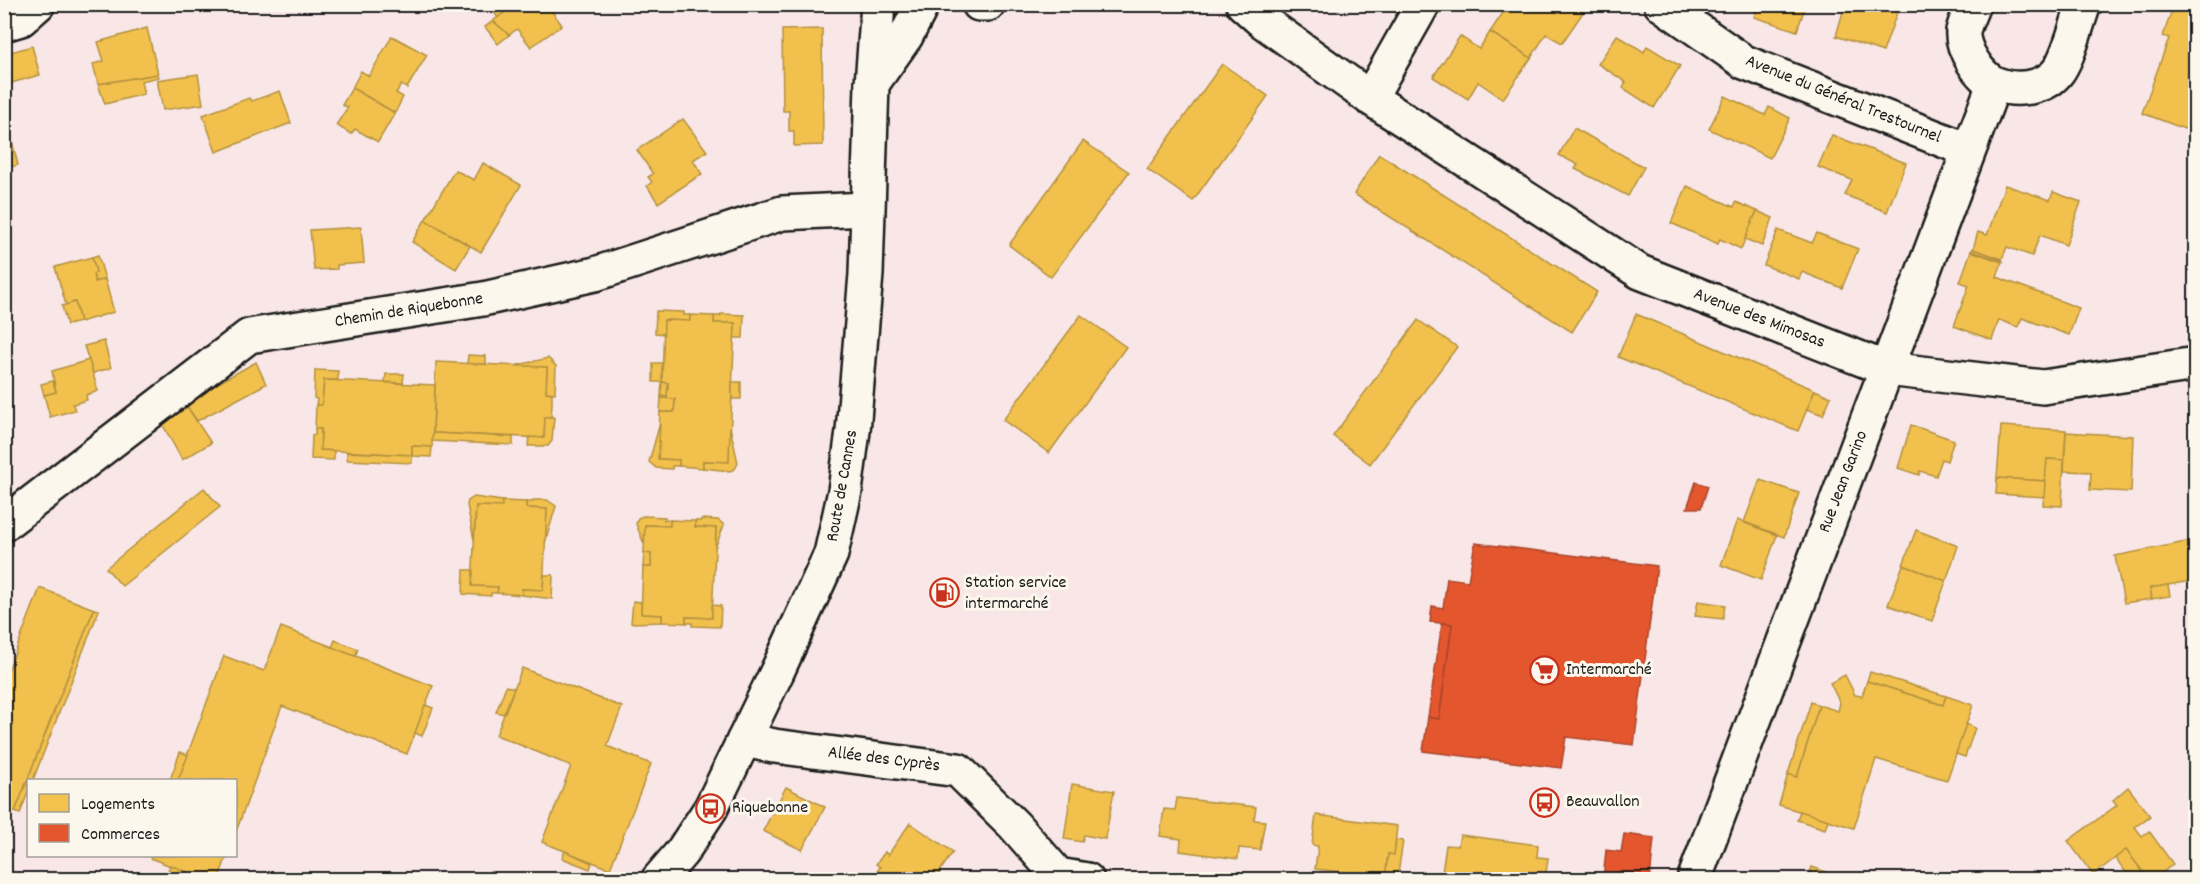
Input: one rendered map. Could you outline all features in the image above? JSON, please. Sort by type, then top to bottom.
[{"type":"street","points":[[4,24],[21,19],[38,4]]},
{"type":"street","name":"Route de Cannes","points":[[658,879],[682,852],[705,818],[831,554],[843,502],[853,431],[866,274],[866,209],[878,4]]},
{"type":"street","points":[[887,4],[908,12],[925,8]]},
{"type":"street","points":[[979,4],[988,4]]},
{"type":"street","name":"Avenue des Mimosas","points":[[1243,4],[1261,20],[1370,98],[1640,272],[1887,369],[2043,387],[2196,364]]},
{"type":"street","points":[[1370,98],[1423,4]]},
{"type":"street","name":"Avenue du Général Trestournel","points":[[1661,4],[1744,63],[1968,150]]},
{"type":"street","points":[[1972,4],[1963,33],[1968,52],[1979,70],[1994,84],[2017,89],[2041,85],[2059,70],[2084,4]]},
{"type":"street","points":[[872,84],[925,8]]},
{"type":"street","name":"Rue Jean Garino","points":[[1694,879],[1994,84]]},
{"type":"street","name":"Chemin de Riquebonne","points":[[4,524],[249,336],[483,299],[595,274],[782,213],[866,209]]},
{"type":"street","name":"Allée des Cyprès","points":[[744,740],[958,770],[1014,825],[1058,875],[1087,879]]},
{"type":"building: Logements","points":[[488,4],[500,4],[505,12],[498,18]]},
{"type":"building: Logements","points":[[500,4],[558,4],[551,10],[562,25],[531,47],[517,29],[509,35],[493,21],[505,12]]},
{"type":"building: Logements","points":[[1509,4],[1573,4],[1584,11],[1562,43],[1546,34],[1531,58],[1490,32]]},
{"type":"building: Logements","points":[[1758,4],[1806,4],[1797,31],[1754,17]]},
{"type":"building: Logements","points":[[1843,4],[1900,4],[1883,52],[1836,36],[1845,5]]},
{"type":"building: Logements","points":[[2174,4],[2196,8],[2196,116],[2190,131],[2142,113],[2169,38],[2163,36]]},
{"type":"building: Logements","points":[[493,21],[509,35],[498,44],[485,27]]},
{"type":"building: Logements","points":[[147,28],[158,74],[98,84],[93,64],[104,61],[98,42]]},
{"type":"building: Logements","points":[[822,29],[823,145],[794,146],[794,131],[789,131],[789,111],[783,111],[782,30]]},
{"type":"building: Logements","points":[[1490,32],[1531,58],[1503,99],[1478,82],[1468,99],[1433,77],[1460,36],[1479,49]]},
{"type":"building: Logements","points":[[1617,35],[1644,52],[1647,46],[1680,66],[1654,108],[1623,88],[1626,82],[1598,64]]},
{"type":"building: Logements","points":[[392,36],[427,55],[407,88],[401,85],[396,93],[403,97],[395,113],[352,88],[361,71],[369,76]]},
{"type":"building: Logements","points":[[32,46],[40,75],[4,85],[4,54]]},
{"type":"building: Logements","points":[[1222,64],[1268,96],[1193,201],[1147,169]]},
{"type":"building: Logements","points":[[158,74],[159,77],[141,81],[144,94],[105,104],[98,84]]},
{"type":"building: Logements","points":[[198,74],[203,104],[163,110],[157,80]]},
{"type":"building: Logements","points":[[352,88],[395,113],[378,142],[355,129],[351,134],[336,125],[348,107],[342,105]]},
{"type":"building: Logements","points":[[280,91],[291,123],[216,152],[203,115],[249,98],[252,101]]},
{"type":"building: Logements","points":[[1725,96],[1765,115],[1769,107],[1790,118],[1770,158],[1709,129]]},
{"type":"building: Logements","points":[[4,112],[13,145],[4,147]]},
{"type":"building: Logements","points":[[683,119],[707,151],[693,160],[702,174],[658,203],[647,186],[652,182],[648,177],[653,174],[637,150]]},
{"type":"building: Logements","points":[[1574,128],[1644,167],[1628,196],[1575,169],[1578,165],[1559,155]]},
{"type":"building: Logements","points":[[1832,135],[1906,163],[1887,212],[1845,195],[1852,180],[1818,167]]},
{"type":"building: Logements","points":[[1083,141],[1129,172],[1051,277],[1009,245]]},
{"type":"building: Logements","points":[[13,145],[18,165],[4,169],[4,147]]},
{"type":"building: Logements","points":[[1379,154],[1597,292],[1572,332],[1354,194]]},
{"type":"building: Logements","points":[[483,163],[521,185],[481,252],[425,220],[455,170],[474,180]]},
{"type":"building: Logements","points":[[2005,185],[2050,200],[2053,192],[2081,202],[2066,245],[2040,235],[2032,256],[2007,247],[2002,259],[1973,249],[1978,232],[1987,235]]},
{"type":"building: Logements","points":[[1687,186],[1734,207],[1736,202],[1757,211],[1741,249],[1720,239],[1718,244],[1671,223]]},
{"type":"building: Logements","points":[[1757,211],[1773,218],[1762,246],[1745,239]]},
{"type":"building: Logements","points":[[425,220],[470,246],[456,269],[412,242]]},
{"type":"building: Logements","points":[[361,227],[364,263],[337,265],[337,269],[314,270],[310,230]]},
{"type":"building: Logements","points":[[1778,230],[1812,243],[1817,233],[1858,249],[1842,288],[1802,272],[1799,279],[1764,265]]},
{"type":"building: Logements","points":[[1973,249],[2002,259],[2003,261],[1971,251]]},
{"type":"building: Logements","points":[[1971,251],[2002,262],[1997,277],[2079,308],[2069,335],[2022,318],[2018,327],[1999,320],[1992,340],[1954,326],[1969,285],[1960,282]]},
{"type":"building: Logements","points":[[98,255],[105,279],[95,282],[93,274],[96,272],[92,257]]},
{"type":"building: Logements","points":[[92,257],[96,272],[93,274],[95,282],[105,279],[114,312],[80,322],[75,302],[66,305],[55,267]]},
{"type":"building: Logements","points":[[75,302],[80,322],[67,325],[62,306]]},
{"type":"building: Logements","points":[[656,311],[684,312],[684,315],[690,315],[690,321],[664,320],[664,334],[655,333]]},
{"type":"building: Logements","points":[[1636,314],[1815,390],[1798,431],[1618,357]]},
{"type":"building: Logements","points":[[690,315],[714,316],[714,323],[735,323],[729,462],[703,461],[703,468],[679,466],[679,460],[658,459],[660,412],[674,412],[675,399],[661,398],[661,396],[667,396],[668,383],[662,382],[664,320],[690,321]]},
{"type":"building: Logements","points":[[744,315],[743,338],[734,338],[735,323],[714,323],[714,316]]},
{"type":"building: Logements","points":[[1081,315],[1126,347],[1049,453],[1003,420]]},
{"type":"building: Logements","points":[[1418,320],[1457,347],[1370,464],[1333,436]]},
{"type":"building: Logements","points":[[104,341],[111,368],[93,373],[84,346]]},
{"type":"building: Logements","points":[[468,355],[486,356],[486,364],[467,364]]},
{"type":"building: Logements","points":[[548,358],[556,366],[555,393],[546,392],[547,367],[514,366]]},
{"type":"building: Logements","points":[[89,360],[98,391],[86,395],[87,400],[73,404],[75,410],[50,417],[44,395],[56,392],[52,371]]},
{"type":"building: Logements","points":[[256,362],[266,384],[197,421],[184,402]]},
{"type":"building: Logements","points":[[436,362],[547,367],[546,392],[552,393],[552,405],[551,417],[545,417],[544,438],[433,433]]},
{"type":"building: Logements","points":[[653,363],[662,363],[662,382],[653,382]]},
{"type":"building: Logements","points":[[315,370],[338,371],[338,380],[324,380],[322,405],[316,405],[317,399],[314,398]]},
{"type":"building: Logements","points":[[386,374],[404,374],[403,383],[385,382]]},
{"type":"building: Logements","points":[[324,380],[435,385],[432,447],[412,446],[412,455],[320,450],[321,429],[315,429],[316,405],[322,405]]},
{"type":"building: Logements","points":[[53,381],[56,392],[44,395],[41,384]]},
{"type":"building: Logements","points":[[662,382],[668,383],[667,396],[661,396]]},
{"type":"building: Logements","points":[[732,382],[741,382],[741,399],[732,399]]},
{"type":"building: Logements","points":[[1815,390],[1831,397],[1823,415],[1807,409]]},
{"type":"building: Logements","points":[[661,398],[675,399],[674,412],[660,412]]},
{"type":"building: Logements","points":[[184,402],[211,443],[182,460],[158,416]]},
{"type":"building: Logements","points":[[545,417],[554,417],[552,441],[548,446],[528,446],[529,437],[544,438]]},
{"type":"building: Logements","points":[[660,423],[658,459],[679,460],[679,466],[672,466],[672,469],[656,468],[649,462]]},
{"type":"building: Logements","points":[[1911,425],[1954,440],[1947,461],[1942,459],[1936,476],[1920,471],[1919,475],[1898,468]]},
{"type":"building: Logements","points":[[2001,426],[2066,430],[2064,460],[2047,459],[2046,481],[1997,478]]},
{"type":"building: Logements","points":[[730,427],[738,463],[735,469],[730,471],[703,468],[703,461],[729,462]]},
{"type":"building: Logements","points":[[315,429],[321,429],[320,450],[334,451],[334,460],[311,459],[312,435],[315,435]]},
{"type":"building: Logements","points":[[2066,432],[2133,436],[2131,492],[2090,490],[2091,472],[2064,471]]},
{"type":"building: Logements","points":[[433,433],[513,437],[513,445],[432,441]]},
{"type":"building: Logements","points":[[412,446],[432,447],[431,457],[412,456]]},
{"type":"building: Logements","points":[[347,452],[412,455],[412,463],[347,460]]},
{"type":"building: Logements","points":[[2047,459],[2064,460],[2062,506],[2043,505]]},
{"type":"building: Logements","points":[[1997,478],[2046,481],[2045,497],[1996,494]]},
{"type":"building: Logements","points":[[1760,480],[1799,493],[1784,537],[1744,522]]},
{"type":"building: Logements","points":[[204,488],[220,507],[122,586],[106,568]]},
{"type":"building: Logements","points":[[474,497],[502,501],[502,507],[476,506],[474,540],[467,505],[468,501]]},
{"type":"building: Logements","points":[[533,500],[547,500],[556,506],[545,543],[547,509],[526,508],[526,502],[533,502]]},
{"type":"building: Logements","points":[[502,501],[526,502],[526,508],[547,509],[543,590],[522,589],[522,595],[497,593],[498,587],[472,586],[476,506],[502,507]]},
{"type":"building: Logements","points":[[643,516],[665,517],[664,520],[670,520],[670,526],[645,525],[644,544],[636,524],[638,518]]},
{"type":"building: Logements","points":[[701,519],[718,520],[724,525],[715,548],[716,528],[695,527],[695,521],[701,521]]},
{"type":"building: Logements","points":[[670,520],[695,521],[695,527],[716,528],[712,618],[686,617],[686,623],[662,622],[662,615],[641,614],[643,567],[651,567],[651,554],[644,553],[645,525],[670,526]]},
{"type":"building: Logements","points":[[1737,520],[1777,535],[1761,580],[1721,565]]},
{"type":"building: Logements","points":[[1916,530],[1958,546],[1946,581],[1903,565]]},
{"type":"building: Logements","points":[[2196,540],[2196,580],[2150,588],[2152,599],[2124,603],[2115,556]]},
{"type":"building: Logements","points":[[644,553],[651,554],[651,567],[643,567]]},
{"type":"building: Logements","points":[[1903,565],[1946,581],[1932,621],[1888,605]]},
{"type":"building: Logements","points":[[464,570],[473,570],[472,586],[498,587],[497,593],[491,593],[491,596],[463,594]]},
{"type":"building: Logements","points":[[544,575],[553,575],[552,599],[522,595],[522,589],[543,590]]},
{"type":"building: Logements","points":[[2168,585],[2170,596],[2152,599],[2150,588]]},
{"type":"building: Logements","points":[[40,588],[94,609],[15,812],[4,808],[4,681]]},
{"type":"building: Logements","points":[[633,601],[641,602],[641,614],[662,615],[662,622],[631,623]]},
{"type":"building: Logements","points":[[1698,601],[1725,605],[1723,619],[1695,616]]},
{"type":"building: Logements","points":[[712,605],[721,606],[720,627],[692,626],[692,623],[686,623],[686,617],[712,618]]},
{"type":"building: Logements","points":[[94,609],[99,610],[33,779],[28,779]]},
{"type":"building: Logements","points":[[281,627],[433,686],[407,754],[282,706],[237,829],[237,779],[178,779],[224,656],[264,671]]},
{"type":"building: Logements","points":[[335,640],[358,649],[355,656],[332,647]]},
{"type":"building: Logements","points":[[522,668],[622,707],[607,746],[651,764],[610,869],[542,842],[571,766],[496,735]]},
{"type":"building: Logements","points":[[1870,672],[1946,696],[1943,705],[1867,681]]},
{"type":"building: Logements","points":[[1845,675],[1855,695],[1862,696],[1867,681],[1943,705],[1946,696],[1973,705],[1947,780],[1876,759],[1854,828],[1779,805],[1788,774],[1797,777],[1819,705],[1838,711],[1840,703],[1830,683]]},
{"type":"building: Logements","points":[[506,686],[514,688],[504,714],[496,712]]},
{"type":"building: Logements","points":[[1811,702],[1819,705],[1797,777],[1788,774]]},
{"type":"building: Logements","points":[[425,705],[433,708],[422,736],[415,733]]},
{"type":"building: Logements","points":[[1966,724],[1975,728],[1965,757],[1956,754]]},
{"type":"building: Logements","points":[[180,752],[188,755],[178,779],[170,779]]},
{"type":"building: Logements","points":[[27,781],[27,795],[20,814],[15,812]]},
{"type":"building: Logements","points":[[1072,784],[1114,791],[1105,839],[1084,835],[1082,842],[1064,839]]},
{"type":"building: Logements","points":[[786,787],[825,807],[802,850],[763,831]]},
{"type":"building: Logements","points":[[2128,787],[2150,816],[2135,827],[2142,836],[2149,831],[2173,864],[2153,880],[2149,880],[2126,850],[2093,875],[2068,841],[2117,805],[2113,800]]},
{"type":"building: Logements","points":[[1177,798],[1256,807],[1254,820],[1265,821],[1260,850],[1239,848],[1238,859],[1180,851],[1181,839],[1160,836],[1164,809],[1175,810]]},
{"type":"building: Logements","points":[[1800,811],[1828,820],[1825,829],[1797,820]]},
{"type":"building: Logements","points":[[1316,815],[1397,826],[1394,855],[1388,854],[1385,880],[1368,877],[1368,875],[1315,869],[1318,846],[1312,845]]},
{"type":"building: Logements","points":[[910,823],[953,852],[934,880],[871,880],[880,867],[876,864],[885,852],[888,855]]},
{"type":"building: Logements","points":[[1460,835],[1538,845],[1537,857],[1548,858],[1545,880],[1465,880],[1466,877],[1442,873],[1446,845],[1458,846]]},
{"type":"building: Logements","points":[[1396,840],[1403,841],[1397,880],[1385,880],[1388,854],[1394,855]]},
{"type":"building: Logements","points":[[2126,850],[2149,880],[2132,880],[2115,858]]},
{"type":"building: Logements","points":[[565,851],[592,863],[590,869],[562,858]]},
{"type":"building: Logements","points":[[227,857],[218,880],[207,880],[150,858]]},
{"type":"building: Logements","points":[[170,865],[198,876],[197,880],[182,880],[167,874]]},
{"type":"building: Logements","points":[[1812,867],[1835,875],[1833,880],[1807,880]]},
{"type":"building: Commerces","points":[[1696,482],[1708,486],[1701,508],[1687,508]]},
{"type":"building: Commerces","name":"Intermarché","points":[[1475,543],[1657,566],[1634,745],[1566,737],[1561,768],[1423,751],[1428,717],[1439,719],[1452,624],[1430,622],[1432,606],[1443,608],[1447,578],[1468,581]]},
{"type":"building: Commerces","points":[[1442,623],[1452,624],[1439,719],[1428,717]]},
{"type":"building: Commerces","points":[[1624,834],[1654,838],[1650,880],[1603,880],[1606,850],[1621,852]]},
{"type":"place","name":"Station service intermarché","points":[[944,593]]},
{"type":"place","name":"Intermarché","points":[[1545,670]]},
{"type":"place","name":"Beauvallon","points":[[1545,802]]},
{"type":"place","name":"Riquebonne","points":[[711,808]]}]
